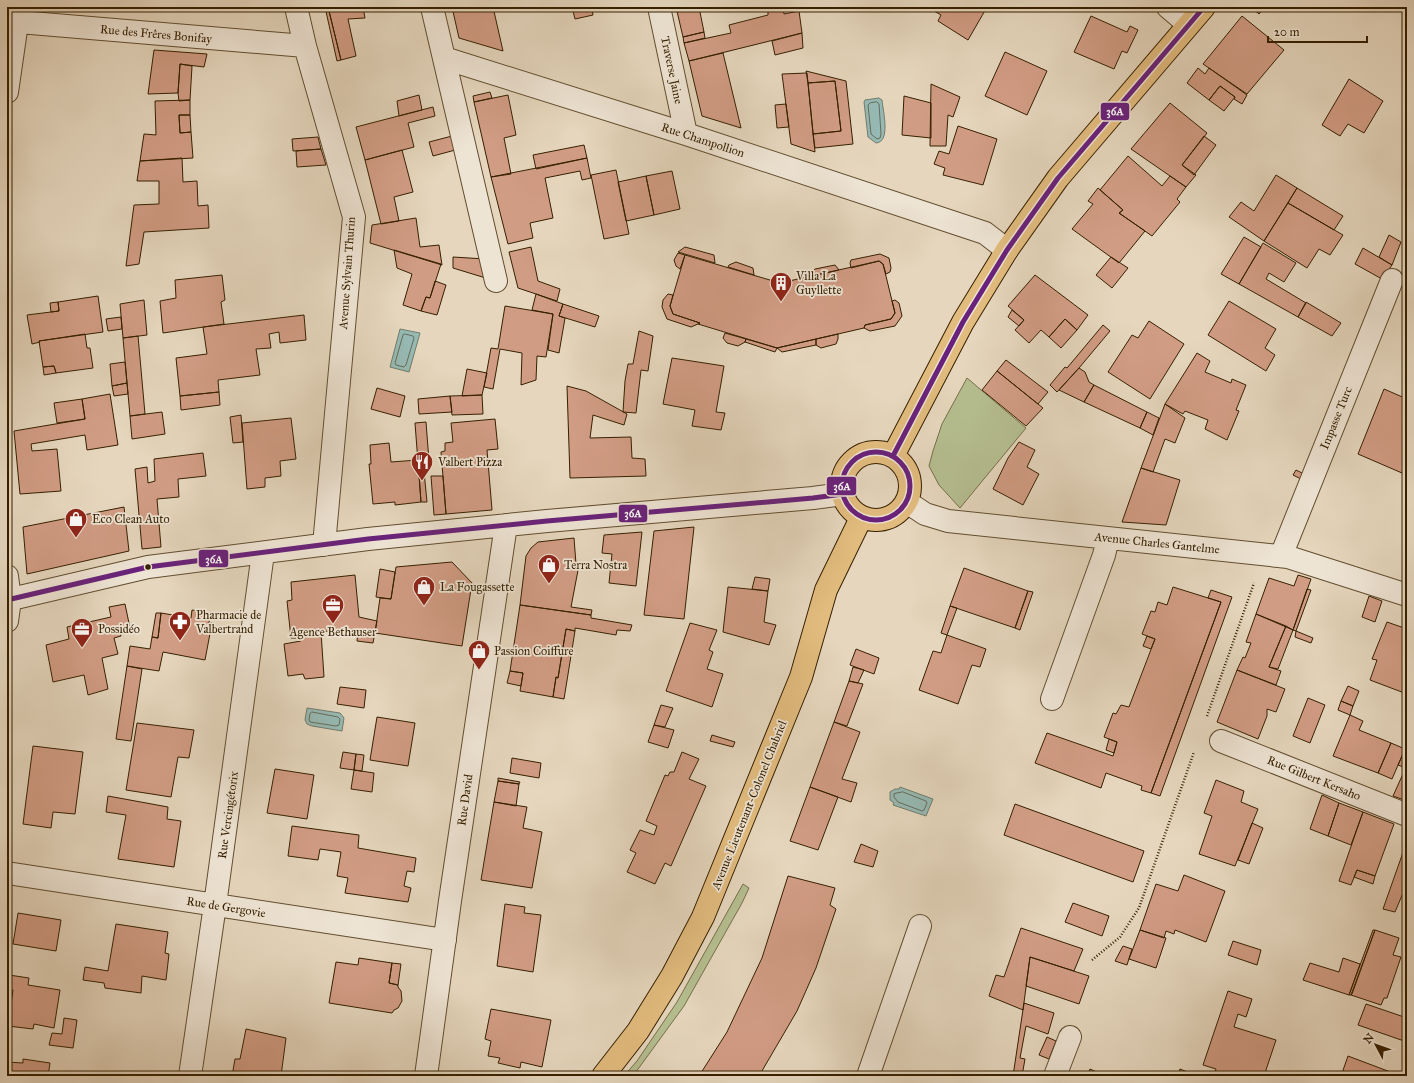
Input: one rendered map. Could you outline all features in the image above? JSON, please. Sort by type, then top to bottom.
[{"type":"main road","points":[[893,456],[963,322],[1007,250],[1058,178],[1204,7]]},
{"type":"main road","points":[[880,452],[893,456],[902,462],[908,471],[911,492],[907,502],[901,511],[887,519],[871,521],[861,518],[852,511],[842,494],[842,481],[847,468],[856,459],[867,453],[880,452]]},
{"type":"main road","name":"Avenue Lieutenant-Colonel Chabriel","points":[[602,1076],[638,1030],[672,976],[703,917],[801,677],[826,590],[861,518]]},
{"type":"street","name":"Avenue Sylvain Thurin","points":[[296,7],[305,46],[354,217],[324,545]]},
{"type":"street","points":[[432,7],[496,281]]},
{"type":"street","name":"Traverse Jaine","points":[[659,7],[686,134]]},
{"type":"street","points":[[1168,7],[1188,24]]},
{"type":"street","name":"Rue des Frêres Bonifay","points":[[12,22],[305,46]]},
{"type":"street","points":[[7,92],[12,22]]},
{"type":"street","name":"Rue Champollion","points":[[444,58],[686,134],[984,233],[1007,250]]},
{"type":"street","name":"Impasse Turc","points":[[1273,556],[1392,280]]},
{"type":"street","points":[[7,576],[8,607],[148,567],[368,539],[506,525],[813,498],[842,494]]},
{"type":"street","name":"Avenue Charles Gantelme","points":[[907,502],[925,514],[948,521],[1288,557],[1407,595]]},
{"type":"street","name":"Rue David","points":[[426,1076],[506,525]]},
{"type":"street","points":[[1052,699],[1104,555],[1108,538]]},
{"type":"street","name":"Rue Vercingétorix","points":[[190,1076],[216,905],[263,553]]},
{"type":"street","name":"Rue Gilbert Kersaho","points":[[1221,741],[1407,815]]},
{"type":"street","name":"Rue de Gergovie","points":[[7,873],[445,940]]},
{"type":"street","points":[[868,1076],[920,926]]},
{"type":"street","points":[[1055,1076],[1070,1037]]},
{"type":"path","points":[[1206,720],[1273,556]]},
{"type":"path","points":[[1092,960],[1120,937],[1139,908],[1195,750]]},
{"type":"green space","points":[[967,378],[1026,428],[960,508],[939,485],[929,466],[942,424]]},
{"type":"green space","points":[[743,884],[749,888],[742,903],[684,1006],[633,1076],[624,1076],[637,1061],[677,1002]]},
{"type":"water","points":[[879,98],[882,100],[885,132],[881,141],[876,143],[868,137],[864,102],[865,100]]},
{"type":"water","points":[[400,329],[420,333],[409,372],[390,367]]},
{"type":"water","points":[[307,708],[340,713],[344,718],[342,731],[307,724],[305,720]]},
{"type":"water","points":[[900,787],[933,799],[926,816],[893,805],[894,803],[890,800],[890,792],[895,789],[899,789]]},
{"type":"building","points":[[325,7],[328,7],[341,60],[337,61]]},
{"type":"building","points":[[328,7],[363,7],[365,18],[348,19],[356,56],[341,60]]},
{"type":"building","points":[[452,7],[493,7],[503,51],[459,38]]},
{"type":"building","points":[[572,7],[600,7],[592,9],[593,15],[575,19]]},
{"type":"building","points":[[676,7],[699,7],[704,32],[683,37]]},
{"type":"building","points":[[783,7],[784,14],[799,11],[802,33],[689,61],[684,43],[731,33],[729,25],[768,15],[768,8]]},
{"type":"building","points":[[927,7],[987,7],[968,40],[938,21],[941,15]]},
{"type":"building","points":[[1251,7],[1265,7],[1259,14]]},
{"type":"building","points":[[1091,16],[1127,32],[1130,26],[1138,30],[1127,53],[1122,51],[1114,69],[1074,52]]},
{"type":"building","points":[[1242,16],[1284,50],[1247,94],[1203,64]]},
{"type":"building","points":[[704,32],[705,38],[684,43],[683,37]]},
{"type":"building","points":[[802,33],[803,48],[775,55],[772,41]]},
{"type":"building","points":[[154,50],[207,54],[204,67],[180,64],[178,93],[148,94]]},
{"type":"building","points":[[1005,52],[1047,71],[1027,115],[985,96]]},
{"type":"building","points":[[723,53],[741,128],[702,116],[689,61]]},
{"type":"building","points":[[180,64],[192,66],[190,100],[179,101],[178,93]]},
{"type":"building","points":[[1198,68],[1205,74],[1209,68],[1247,95],[1242,104],[1220,86],[1209,100],[1187,83]]},
{"type":"building","points":[[806,71],[846,81],[853,144],[815,148],[813,134],[841,131],[835,81],[808,83]]},
{"type":"building","points":[[807,73],[815,152],[791,144],[782,74]]},
{"type":"building","points":[[1349,79],[1383,101],[1364,133],[1348,124],[1340,136],[1322,125]]},
{"type":"building","points":[[835,81],[841,131],[813,134],[808,83]]},
{"type":"building","points":[[931,84],[960,97],[953,117],[948,115],[946,146],[930,146]]},
{"type":"building","points":[[1220,86],[1235,97],[1224,111],[1209,100]]},
{"type":"building","points":[[490,92],[492,98],[474,102],[473,96]]},
{"type":"building","points":[[419,95],[422,110],[399,116],[397,101]]},
{"type":"building","points":[[508,95],[516,135],[504,138],[511,174],[491,177],[474,102]]},
{"type":"building","points":[[904,96],[931,103],[931,138],[902,135]]},
{"type":"building","points":[[190,100],[190,115],[179,115],[180,133],[191,132],[193,158],[140,161],[144,134],[156,135],[155,101]]},
{"type":"building","points":[[1170,103],[1207,133],[1182,165],[1196,175],[1186,187],[1131,149]]},
{"type":"building","points":[[786,104],[789,127],[777,128],[775,105]]},
{"type":"building","points":[[433,107],[435,116],[408,123],[414,147],[365,160],[356,127]]},
{"type":"building","points":[[179,115],[190,115],[191,132],[180,133]]},
{"type":"building","points":[[958,126],[997,139],[983,185],[943,175],[945,168],[934,164],[939,151],[949,154]]},
{"type":"building","points":[[456,135],[459,149],[433,156],[429,142]]},
{"type":"building","points":[[1204,136],[1216,145],[1194,175],[1182,165]]},
{"type":"building","points":[[318,137],[321,149],[293,151],[292,139]]},
{"type":"building","points":[[584,145],[587,158],[536,169],[533,155]]},
{"type":"building","points":[[321,149],[326,165],[297,167],[296,151]]},
{"type":"building","points":[[402,150],[413,192],[394,197],[399,221],[381,224],[365,160]]},
{"type":"building","points":[[1128,156],[1162,186],[1170,176],[1186,187],[1177,199],[1180,202],[1152,236],[1119,213],[1123,210],[1100,190]]},
{"type":"building","points":[[182,158],[183,182],[197,181],[198,206],[208,205],[209,228],[144,232],[139,264],[126,266],[134,205],[159,204],[159,181],[137,181],[140,161]]},
{"type":"building","points":[[587,158],[591,178],[582,180],[580,171],[545,178],[553,218],[530,223],[533,238],[508,244],[491,177]]},
{"type":"building","points":[[616,170],[629,234],[604,239],[591,175]]},
{"type":"building","points":[[672,171],[680,209],[654,215],[646,176]]},
{"type":"building","points":[[1276,175],[1297,188],[1264,241],[1229,217],[1241,202],[1254,211]]},
{"type":"building","points":[[646,176],[654,215],[626,221],[618,182]]},
{"type":"building","points":[[1098,188],[1123,210],[1119,213],[1145,231],[1119,263],[1072,229],[1093,204],[1088,201]]},
{"type":"building","points":[[1297,188],[1343,216],[1334,230],[1288,203]]},
{"type":"building","points":[[1288,203],[1343,235],[1330,255],[1319,249],[1307,268],[1264,241]]},
{"type":"building","points":[[416,218],[420,247],[439,245],[442,265],[370,243],[372,225]]},
{"type":"building","points":[[1389,235],[1401,242],[1392,265],[1379,257]]},
{"type":"building","points":[[1244,237],[1261,247],[1239,284],[1221,274]]},
{"type":"building","points":[[1263,243],[1296,263],[1284,282],[1269,273],[1266,279],[1306,303],[1298,317],[1239,284]]},
{"type":"building","points":[[531,247],[538,281],[560,289],[557,301],[518,288],[509,252]]},
{"type":"building","points":[[685,247],[714,255],[715,263],[678,252]]},
{"type":"building","points":[[1363,248],[1392,265],[1382,279],[1355,264]]},
{"type":"building","points":[[394,250],[441,264],[430,298],[426,297],[421,311],[403,305],[412,274],[397,268]]},
{"type":"building","points":[[678,253],[685,255],[680,269],[676,266],[674,260]]},
{"type":"building","points":[[880,254],[889,258],[891,268],[890,272],[886,274],[883,264],[879,261],[851,268],[851,260]]},
{"type":"building","name":"Villa La Guyllette","points":[[685,255],[780,283],[879,261],[883,264],[895,313],[891,319],[865,325],[864,328],[777,348],[698,324],[700,323],[673,314],[670,306]]},
{"type":"building","points":[[453,257],[485,259],[489,279],[453,268]]},
{"type":"building","points":[[1111,257],[1128,268],[1112,288],[1096,275]]},
{"type":"building","points":[[736,262],[753,268],[754,275],[728,267]]},
{"type":"building","points":[[835,265],[839,270],[812,276],[812,272],[815,269]]},
{"type":"building","points":[[222,275],[225,300],[221,302],[224,324],[163,333],[160,301],[176,298],[175,280]]},
{"type":"building","points":[[1035,275],[1088,315],[1077,330],[1065,319],[1049,337],[1041,330],[1029,343],[1015,330],[1024,320],[1008,306]]},
{"type":"building","points":[[435,281],[446,285],[437,315],[421,311],[426,297],[430,298]]},
{"type":"building","points":[[536,294],[563,304],[559,316],[565,318],[559,353],[548,350],[553,314],[532,310]]},
{"type":"building","points":[[668,294],[673,295],[670,306],[673,314],[700,323],[691,327],[667,319],[662,307],[663,300]]},
{"type":"building","points":[[98,296],[103,332],[39,341],[40,342],[32,344],[27,315],[59,311],[58,302]]},
{"type":"building","points":[[144,300],[147,335],[123,338],[120,304]]},
{"type":"building","points":[[895,300],[899,303],[902,316],[895,326],[870,331],[864,328],[865,325],[891,319],[895,313],[892,301]]},
{"type":"building","points":[[1229,301],[1276,329],[1265,348],[1275,355],[1266,371],[1208,335]]},
{"type":"building","points":[[58,302],[59,311],[51,312],[50,303]]},
{"type":"building","points":[[1306,302],[1341,323],[1332,336],[1298,317]]},
{"type":"building","points":[[563,304],[599,316],[595,327],[559,316]]},
{"type":"building","points":[[505,306],[553,314],[546,357],[537,356],[536,380],[521,385],[522,353],[500,349],[493,389],[484,387],[491,348],[498,349]]},
{"type":"building","points":[[1012,310],[1024,320],[1019,326],[1008,317]]},
{"type":"building","points":[[304,315],[306,340],[280,343],[279,332],[269,334],[271,348],[256,349],[260,375],[218,380],[219,392],[180,396],[176,358],[207,354],[203,327]]},
{"type":"building","points":[[121,317],[122,329],[108,331],[106,319]]},
{"type":"building","points":[[1065,319],[1077,330],[1061,348],[1049,337]]},
{"type":"building","points":[[1149,321],[1184,344],[1150,399],[1108,372],[1132,335],[1138,338]]},
{"type":"building","points":[[1103,325],[1110,331],[1057,392],[1050,385],[1065,367],[1067,368]]},
{"type":"building","points":[[639,331],[653,336],[648,371],[641,370],[636,413],[623,412],[625,381],[628,364],[633,364]]},
{"type":"building","points":[[725,333],[746,339],[745,342],[738,346],[727,343],[723,338]]},
{"type":"building","points":[[85,334],[87,348],[90,348],[93,368],[56,373],[54,366],[43,367],[39,341]]},
{"type":"building","points":[[838,334],[836,344],[821,348],[816,345],[816,339]]},
{"type":"building","points":[[138,336],[145,414],[130,416],[123,338]]},
{"type":"building","points":[[746,339],[777,348],[775,352],[745,342]]},
{"type":"building","points":[[816,339],[816,345],[782,352],[777,348]]},
{"type":"building","points":[[1197,353],[1210,361],[1205,372],[1231,383],[1232,379],[1246,385],[1236,410],[1239,411],[1227,440],[1205,429],[1208,420],[1185,411],[1183,414],[1165,404]]},
{"type":"building","points":[[672,358],[724,366],[716,412],[725,413],[721,430],[692,426],[695,410],[663,404]]},
{"type":"building","points":[[1006,360],[1048,392],[1038,404],[997,371]]},
{"type":"building","points":[[125,362],[127,383],[112,386],[110,364]]},
{"type":"building","points":[[54,366],[56,373],[44,375],[43,367]]},
{"type":"building","points":[[1079,368],[1085,372],[1089,382],[1094,385],[1084,402],[1059,390]]},
{"type":"building","points":[[467,369],[487,373],[482,395],[462,396]]},
{"type":"building","points":[[997,371],[1043,408],[1026,426],[982,390]]},
{"type":"building","points":[[127,383],[128,394],[114,396],[112,386]]},
{"type":"building","points":[[1094,385],[1147,412],[1140,428],[1084,402]]},
{"type":"building","points":[[567,386],[586,391],[627,414],[624,425],[593,415],[590,438],[631,437],[632,458],[645,459],[646,476],[570,478]]},
{"type":"building","points":[[377,388],[405,396],[400,417],[371,409]]},
{"type":"building","points":[[1384,389],[1407,399],[1407,462],[1402,473],[1358,454]]},
{"type":"building","points":[[219,392],[220,405],[181,410],[180,396]]},
{"type":"building","points":[[110,394],[118,445],[87,450],[85,435],[31,444],[32,451],[57,449],[61,491],[20,494],[14,431],[85,419],[82,399]]},
{"type":"building","points":[[482,395],[483,414],[452,415],[450,396]]},
{"type":"building","points":[[450,396],[452,412],[419,414],[418,399]]},
{"type":"building","points":[[82,399],[85,419],[57,423],[54,403]]},
{"type":"building","points":[[1165,404],[1185,418],[1175,443],[1165,439],[1153,472],[1141,468]]},
{"type":"building","points":[[162,412],[165,434],[132,439],[130,416]]},
{"type":"building","points":[[1147,412],[1159,418],[1153,435],[1140,428]]},
{"type":"building","points":[[241,415],[243,442],[233,443],[230,417]]},
{"type":"building","points":[[291,418],[296,459],[280,461],[281,476],[265,478],[265,487],[247,489],[242,423]]},
{"type":"building","points":[[495,419],[498,449],[487,450],[492,510],[446,514],[441,452],[445,451],[445,443],[453,442],[451,423]]},
{"type":"building","name":"Valbert Pizza","points":[[426,422],[429,461],[423,461],[427,502],[421,502],[415,423]]},
{"type":"building","points":[[1019,442],[1035,450],[1027,467],[1039,474],[1023,505],[993,489],[1008,458]]},
{"type":"building","points":[[389,443],[391,462],[418,460],[421,502],[395,505],[395,502],[373,504],[369,464],[371,464],[370,445]]},
{"type":"building","points":[[203,453],[206,476],[178,479],[179,497],[157,499],[161,547],[142,549],[135,469],[147,467],[148,483],[155,481],[154,459]]},
{"type":"building","points":[[1141,468],[1180,480],[1166,525],[1122,522]]},
{"type":"building","points":[[1296,470],[1308,476],[1305,481],[1293,475]]},
{"type":"building","points":[[431,476],[443,476],[446,514],[434,515]]},
{"type":"building","name":"Eco Clean Auto","points":[[124,507],[129,551],[27,574],[23,527]]},
{"type":"building","points":[[694,527],[684,619],[644,615],[654,531]]},
{"type":"building","points":[[642,532],[636,586],[609,583],[612,554],[602,553],[604,535]]},
{"type":"building","name":"Terra Nostra","points":[[574,538],[576,564],[579,565],[571,607],[592,610],[591,615],[520,605],[526,556],[531,548],[538,542]]},
{"type":"building","name":"La Fougassette","points":[[452,562],[472,583],[462,646],[375,633],[380,598],[391,599],[396,567]]},
{"type":"building","points":[[964,568],[1028,591],[1015,628],[950,606]]},
{"type":"building","points":[[380,569],[395,572],[391,599],[376,597]]},
{"type":"building","name":"Agence Bethauser","points":[[355,575],[359,617],[377,621],[373,643],[357,641],[358,631],[336,634],[336,630],[321,632],[324,677],[305,679],[303,674],[288,676],[284,644],[301,641],[301,638],[291,638],[287,601],[292,600],[291,582]]},
{"type":"building","points":[[1298,575],[1311,579],[1293,630],[1256,614],[1269,578],[1294,586]]},
{"type":"building","points":[[755,577],[770,579],[768,591],[752,589]]},
{"type":"building","points":[[728,587],[768,591],[764,622],[776,625],[769,645],[723,632]]},
{"type":"building","points":[[1173,587],[1221,602],[1151,793],[1141,790],[1142,786],[1106,773],[1101,788],[1035,763],[1047,733],[1113,756],[1117,742],[1104,737],[1113,713],[1116,714],[1121,705],[1129,707],[1155,639],[1142,634],[1151,611],[1155,612],[1158,602],[1167,605]]},
{"type":"building","points":[[1307,589],[1311,590],[1296,631],[1293,630]]},
{"type":"building","points":[[1211,590],[1232,597],[1160,796],[1151,793],[1221,602],[1208,598]]},
{"type":"building","points":[[1028,591],[1033,592],[1020,630],[1015,628]]},
{"type":"building","points":[[1369,596],[1382,601],[1375,622],[1362,617]]},
{"type":"building","name":"Possidéo","points":[[125,604],[130,628],[120,629],[121,636],[114,638],[118,654],[102,658],[108,689],[88,695],[84,675],[53,682],[46,645],[69,639],[67,627],[111,617],[109,607]]},
{"type":"building","points":[[520,605],[591,615],[591,618],[632,625],[630,631],[617,630],[616,635],[575,628],[575,631],[566,629],[558,678],[556,677],[553,697],[520,691],[523,673],[510,671]]},
{"type":"building","points":[[950,606],[957,608],[947,635],[941,633]]},
{"type":"building","name":"Pharmacie de Valbertrand","points":[[192,610],[210,613],[209,623],[212,623],[205,660],[163,652],[159,671],[127,666],[130,646],[150,649],[152,637],[158,638],[161,613],[191,618]]},
{"type":"building","points":[[156,613],[161,613],[158,638],[152,637]]},
{"type":"building","points":[[1256,614],[1286,626],[1269,667],[1281,671],[1276,685],[1237,670],[1243,657],[1245,658],[1251,643],[1246,642]]},
{"type":"building","points":[[1387,622],[1407,629],[1407,694],[1370,680],[1377,660],[1372,659]]},
{"type":"building","points":[[690,623],[717,630],[709,650],[713,652],[707,669],[723,674],[712,707],[666,691]]},
{"type":"building","points":[[1286,626],[1293,630],[1278,669],[1269,667]]},
{"type":"building","points":[[566,629],[575,631],[564,699],[553,697],[556,677],[558,678]]},
{"type":"building","points":[[1296,631],[1313,638],[1311,643],[1295,637]]},
{"type":"building","points":[[947,635],[986,649],[980,667],[972,665],[958,704],[919,690],[933,651],[941,653]]},
{"type":"building","points":[[1147,636],[1155,639],[1151,649],[1143,646]]},
{"type":"building","points":[[856,649],[879,658],[874,674],[850,665]]},
{"type":"building","points":[[127,666],[142,669],[131,741],[116,739]]},
{"type":"building","points":[[853,667],[864,670],[858,683],[849,681]]},
{"type":"building","points":[[1237,670],[1285,689],[1276,712],[1267,709],[1267,716],[1258,739],[1217,722]]},
{"type":"building","points":[[510,671],[523,673],[521,686],[507,683]]},
{"type":"building","points":[[849,681],[863,684],[847,726],[834,722]]},
{"type":"building","points":[[1348,686],[1359,691],[1353,706],[1341,701]]},
{"type":"building","points":[[340,687],[366,690],[364,708],[337,704]]},
{"type":"building","points":[[1308,698],[1325,705],[1310,743],[1293,736]]},
{"type":"building","points":[[1341,701],[1353,706],[1350,715],[1338,710]]},
{"type":"building","points":[[661,705],[673,708],[665,727],[654,725]]},
{"type":"building","points":[[1350,715],[1363,721],[1359,730],[1391,743],[1378,773],[1333,756]]},
{"type":"building","points":[[377,717],[415,723],[408,766],[370,760]]},
{"type":"building","points":[[834,722],[860,732],[842,779],[857,783],[851,802],[810,787]]},
{"type":"building","points":[[137,723],[194,730],[189,758],[178,757],[171,797],[126,790]]},
{"type":"building","points":[[654,725],[674,730],[668,748],[648,742]]},
{"type":"building","points":[[712,735],[735,742],[733,747],[710,741]]},
{"type":"building","points":[[1109,739],[1117,742],[1114,753],[1106,750]]},
{"type":"building","points":[[1391,743],[1405,749],[1392,779],[1378,773]]},
{"type":"building","points":[[1407,745],[1407,765],[1406,768],[1398,765]]},
{"type":"building","points":[[33,746],[83,752],[75,814],[53,812],[51,828],[23,824]]},
{"type":"building","points":[[343,752],[356,754],[354,770],[340,768]]},
{"type":"building","points":[[682,752],[699,759],[689,779],[706,786],[671,866],[665,863],[655,884],[627,872],[636,853],[630,850],[640,830],[654,835],[657,826],[646,821],[665,775],[668,776],[670,772],[674,772]]},
{"type":"building","points":[[356,754],[364,755],[362,771],[354,770]]},
{"type":"building","points":[[512,758],[541,763],[539,778],[510,773]]},
{"type":"building","points":[[1407,765],[1407,801],[1393,796]]},
{"type":"building","points":[[275,769],[314,775],[307,819],[267,813]]},
{"type":"building","points":[[354,770],[374,773],[372,792],[351,789]]},
{"type":"building","points":[[498,778],[520,782],[519,784],[498,781]]},
{"type":"building","points":[[1216,780],[1244,791],[1241,802],[1258,809],[1235,866],[1199,854],[1212,816],[1204,813]]},
{"type":"building","points":[[498,781],[519,784],[516,806],[494,802]]},
{"type":"building","points":[[810,787],[838,797],[818,850],[790,841]]},
{"type":"building","points":[[1322,795],[1339,803],[1328,836],[1310,829]]},
{"type":"building","points":[[108,796],[168,807],[167,819],[181,821],[174,867],[118,859],[126,815],[106,812]]},
{"type":"building","points":[[494,802],[527,807],[523,828],[542,832],[532,888],[481,880]]},
{"type":"building","points":[[1339,803],[1363,812],[1351,845],[1328,836]]},
{"type":"building","points":[[1015,804],[1144,851],[1133,882],[1004,835]]},
{"type":"building","points":[[1363,812],[1394,824],[1375,876],[1357,870],[1351,885],[1339,881]]},
{"type":"building","points":[[1252,823],[1263,828],[1249,864],[1238,860]]},
{"type":"building","points":[[292,826],[359,835],[358,848],[416,858],[414,872],[407,871],[404,886],[411,888],[408,902],[345,893],[348,878],[337,876],[341,852],[320,849],[318,860],[288,856]]},
{"type":"building","points":[[1407,841],[1407,895],[1403,893],[1395,912],[1383,909]]},
{"type":"building","points":[[861,844],[878,851],[873,867],[854,862]]},
{"type":"building","points":[[1357,870],[1375,876],[1373,884],[1354,877]]},
{"type":"building","points":[[1184,875],[1225,891],[1206,942],[1175,930],[1174,934],[1166,931],[1164,938],[1140,930],[1156,884],[1178,891]]},
{"type":"building","points":[[788,876],[835,888],[830,905],[836,909],[816,968],[797,1011],[759,1076],[699,1076],[727,1032],[762,958]]},
{"type":"building","points":[[1073,903],[1109,916],[1102,936],[1065,922]]},
{"type":"building","points":[[505,904],[525,907],[524,913],[541,915],[533,972],[497,966]]},
{"type":"building","points":[[18,913],[61,920],[56,951],[13,944]]},
{"type":"building","points":[[116,924],[168,932],[165,953],[169,954],[166,980],[142,976],[141,993],[105,988],[104,983],[83,980],[85,967],[108,971]]},
{"type":"building","points":[[1021,928],[1083,949],[1074,971],[1030,957],[1023,1010],[989,996],[996,975],[1004,977]]},
{"type":"building","points":[[1140,930],[1166,938],[1156,968],[1129,959]]},
{"type":"building","points":[[1373,930],[1375,930],[1352,994],[1349,995]]},
{"type":"building","points":[[1375,930],[1399,938],[1393,955],[1401,957],[1387,998],[1384,998],[1381,1005],[1351,995]]},
{"type":"building","points":[[1233,941],[1261,950],[1257,965],[1228,955]]},
{"type":"building","points":[[1123,946],[1132,949],[1127,965],[1115,961]]},
{"type":"building","points":[[1030,957],[1089,976],[1079,1004],[1026,986]]},
{"type":"building","points":[[359,958],[392,963],[389,983],[398,985],[401,991],[402,1001],[398,1008],[392,1013],[329,1003],[336,962],[358,965]]},
{"type":"building","points":[[1343,958],[1360,964],[1349,995],[1303,980],[1310,963],[1339,972]]},
{"type":"building","points":[[392,963],[401,964],[398,985],[389,983]]},
{"type":"building","points":[[9,975],[29,978],[28,985],[60,990],[54,1028],[34,1024],[33,1029],[8,1026],[13,990],[7,990]]},
{"type":"building","points":[[1228,991],[1252,999],[1246,1017],[1238,1014],[1234,1027],[1276,1040],[1264,1076],[1214,1076],[1216,1069],[1203,1065]]},
{"type":"building","points":[[1024,1003],[1054,1013],[1048,1034],[1026,1026],[1020,1058],[1025,1059],[1022,1076],[1013,1076]]},
{"type":"building","points":[[1366,1004],[1407,1018],[1407,1042],[1358,1025]]},
{"type":"building","points":[[491,1009],[551,1020],[542,1067],[521,1062],[520,1068],[498,1063],[500,1058],[488,1056],[491,1041],[485,1039]]},
{"type":"building","points":[[64,1018],[77,1020],[73,1048],[49,1045],[52,1033],[62,1034]]},
{"type":"building","points":[[246,1029],[286,1038],[281,1076],[232,1076],[235,1059],[240,1059]]},
{"type":"building","points":[[1047,1037],[1056,1041],[1049,1059],[1039,1055]]},
{"type":"building","points":[[1348,1056],[1401,1076],[1341,1076]]},
{"type":"building","points":[[23,1059],[50,1063],[48,1076],[7,1076],[7,1062],[23,1063]]},
{"type":"building","points":[[1090,1069],[1105,1076],[1087,1076]]},
{"type":"building","points":[[1180,1069],[1195,1075],[1177,1076]]},
{"type":"transit line","name":"36A","points":[[893,456],[963,322],[1007,250],[1058,178],[1204,7]]},
{"type":"transit line","name":"36A","points":[[869,452],[883,452],[895,457],[905,467],[910,479],[910,486],[910,493],[905,505],[895,515],[883,520],[869,520],[857,515],[847,505],[842,493],[842,479],[847,467],[857,457],[869,452]]},
{"type":"transit line","name":"36A","points":[[7,600],[148,567],[368,539],[843,494]]},
{"type":"place","name":"Villa La Guyllette","points":[[781,302]]},
{"type":"place","name":"Valbert Pizza","points":[[422,482]]},
{"type":"place","name":"Eco Clean Auto","points":[[76,538]]},
{"type":"place","name":"Terra Nostra","points":[[549,584]]},
{"type":"place","name":"La Fougassette","points":[[424,606]]},
{"type":"place","name":"Agence Bethauser","points":[[333,624]]},
{"type":"place","name":"Pharmacie de Valbertrand","points":[[180,642]]},
{"type":"place","name":"Possidéo","points":[[82,648]]},
{"type":"place","name":"Passion Coiffure","points":[[479,670]]}]
